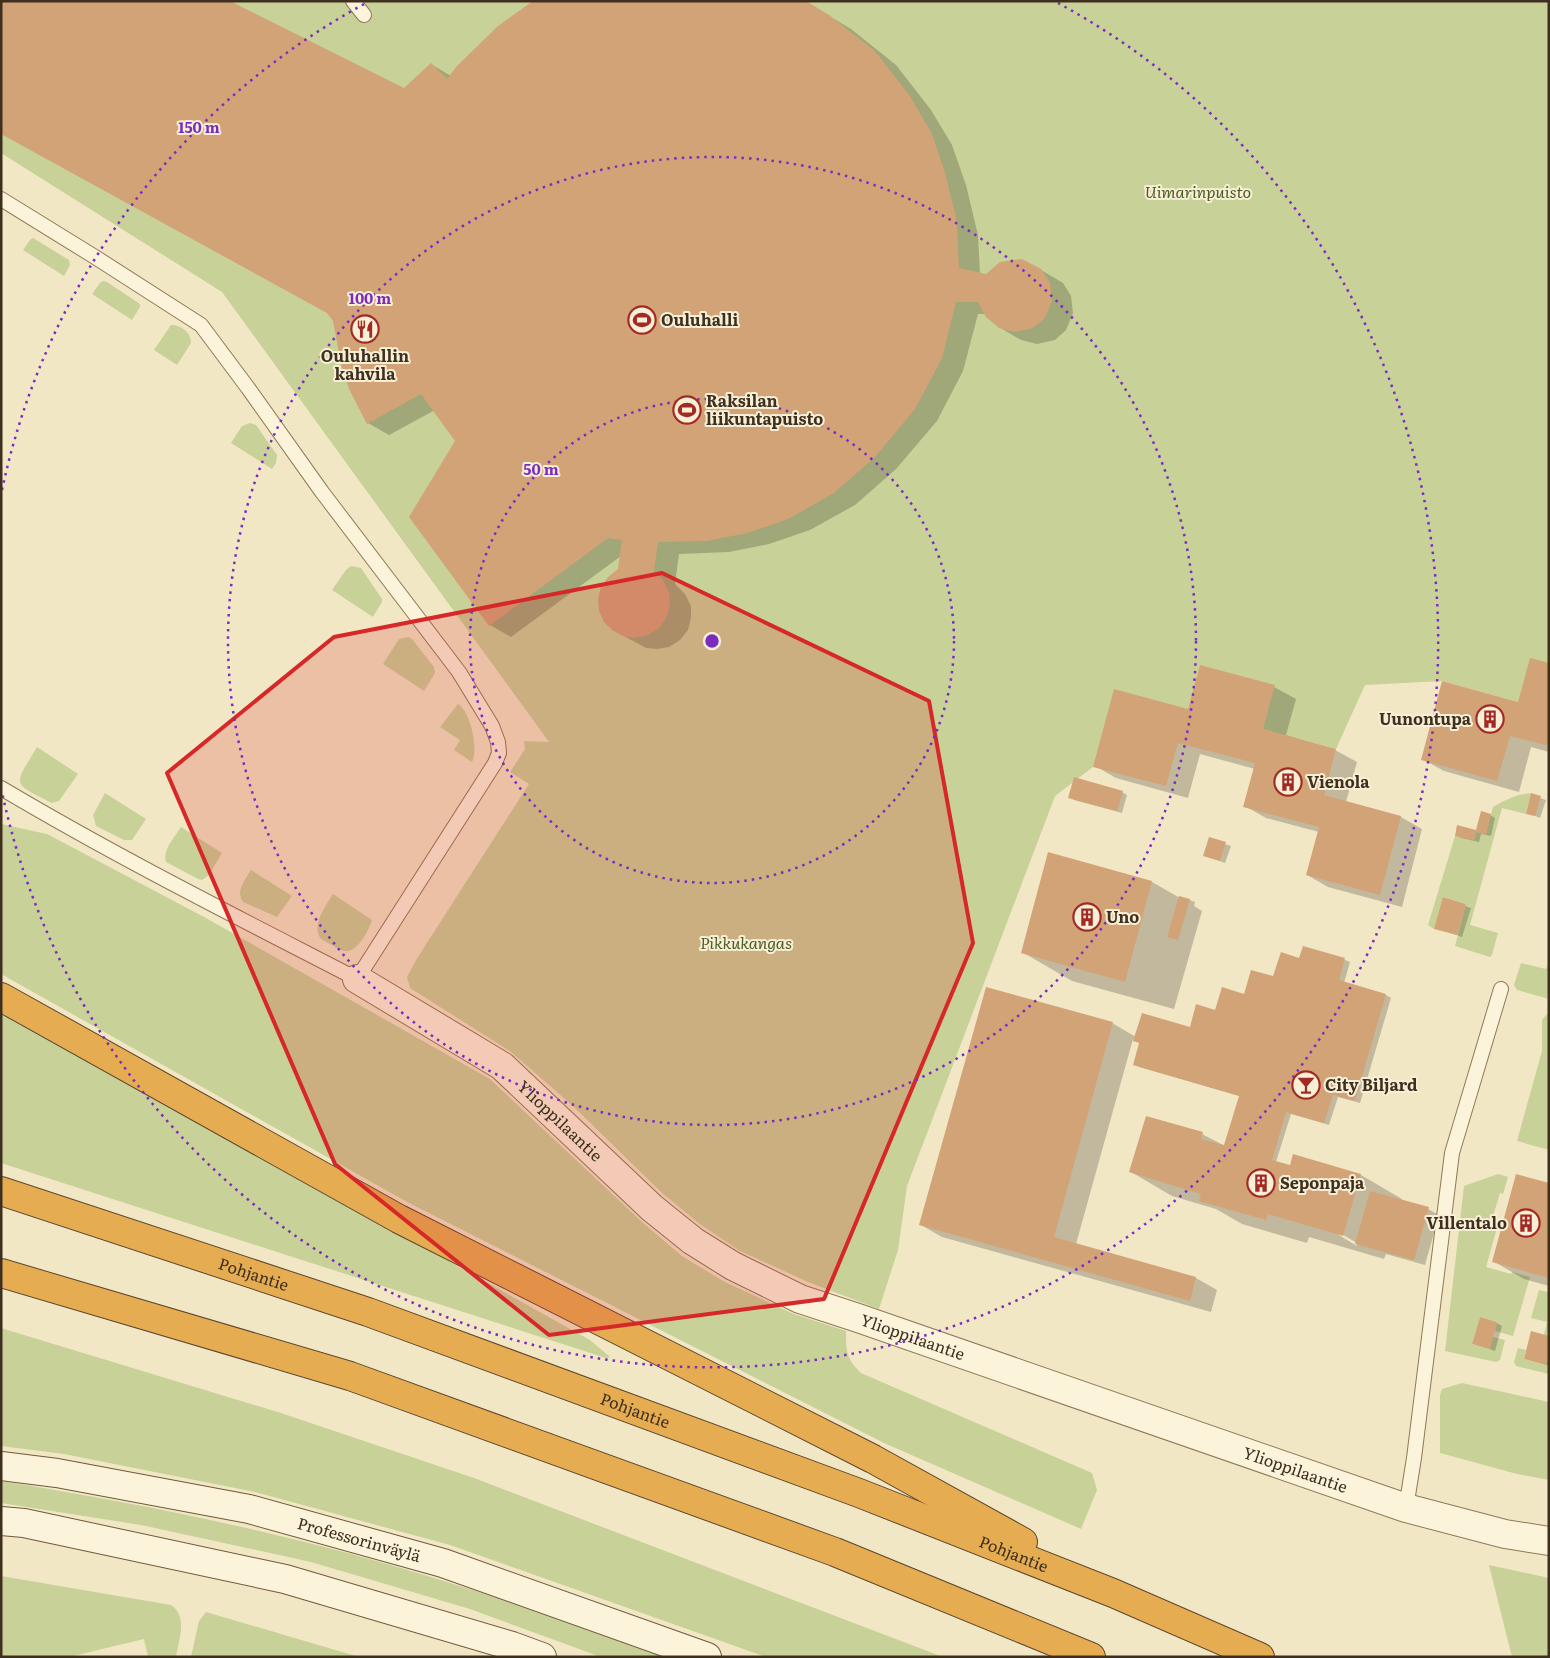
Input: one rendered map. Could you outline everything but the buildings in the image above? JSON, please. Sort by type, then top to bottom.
[{"type":"highway","points":[[1,998],[399,1218],[873,1459],[1113,1593]]},
{"type":"highway","name":"Pohjantie","points":[[1,1191],[368,1312],[850,1490],[1113,1593],[1260,1657]]},
{"type":"highway","points":[[1,1273],[350,1376],[835,1552],[1091,1657]]},
{"type":"street","name":"Ylioppilaantie","points":[[357,979],[502,1066],[652,1208],[693,1241],[732,1266],[800,1299],[1406,1508],[1505,1534],[1549,1540]]},
{"type":"street","name":"Professorinväylä","points":[[1,1466],[56,1473],[249,1509],[443,1563],[707,1657]]},
{"type":"street","points":[[1,1522],[24,1524],[285,1579],[512,1646],[542,1657]]},
{"type":"lane","points":[[354,1],[364,15]]},
{"type":"lane","points":[[1,199],[88,252],[201,325],[328,500],[459,672],[492,726],[498,742],[499,753],[496,762],[357,979],[94,842],[1,788]]},
{"type":"lane","points":[[1406,1508],[1414,1458],[1452,1153],[1501,989]]},
{"type":"highlighted area","points":[[662,573],[929,701],[973,943],[824,1299],[549,1335],[335,1164],[167,773],[334,637]]},
{"type":"green space","points":[[1,1],[1549,1],[1549,663],[1518,702],[1442,681],[1365,685],[1336,749],[1188,709],[1093,767],[1055,796],[907,1186],[898,1250],[879,1309],[808,1282],[740,1251],[701,1225],[662,1193],[574,1107],[511,1052],[410,988],[407,977],[416,960],[529,784],[510,772],[525,749],[524,741],[549,742],[222,292],[1,153]]},
{"type":"green space","points":[[33,238],[69,260],[70,265],[64,276],[23,250]]},
{"type":"green space","points":[[103,281],[140,304],[132,320],[92,294]]},
{"type":"green space","points":[[171,325],[185,330],[191,339],[191,343],[177,365],[154,350]]},
{"type":"green space","points":[[250,423],[256,425],[277,455],[276,463],[272,469],[231,443],[242,426]]},
{"type":"green space","points":[[351,566],[361,568],[382,599],[373,617],[332,590]]},
{"type":"green space","points":[[409,637],[434,667],[435,673],[424,691],[383,664],[399,639]]},
{"type":"green space","points":[[458,704],[466,714],[472,730],[474,756],[472,762],[454,750],[460,740],[440,727]]},
{"type":"green space","points":[[37,747],[78,774],[59,801],[52,803],[29,791],[20,782],[24,769]]},
{"type":"green space","points":[[105,793],[146,819],[132,840],[124,840],[96,826],[93,815]]},
{"type":"green space","points":[[1531,793],[1526,814],[1502,808],[1470,925],[1498,933],[1492,955],[1490,957],[1455,946],[1466,904],[1444,897],[1434,929],[1428,925],[1455,836],[1474,840],[1476,832],[1486,834],[1493,807],[1512,798]]},
{"type":"green space","points":[[1,824],[47,834],[206,918],[490,1079],[642,1222],[682,1256],[725,1282],[794,1314],[846,1331],[848,1354],[852,1363],[861,1373],[1092,1473],[1097,1490],[1081,1529],[884,1443],[409,1203],[1,974]]},
{"type":"green space","points":[[181,827],[222,853],[209,875],[202,880],[166,862],[167,848]]},
{"type":"green space","points":[[251,870],[292,896],[277,917],[243,902],[240,890]]},
{"type":"green space","points":[[333,894],[372,920],[362,940],[355,948],[350,950],[344,951],[339,949],[322,939],[319,935],[318,923],[324,908]]},
{"type":"green space","points":[[1549,961],[1549,999],[1517,990],[1514,985],[1521,963],[1546,969]]},
{"type":"green space","points":[[1,1011],[590,1340],[610,1357],[606,1358],[1,1163]]},
{"type":"green space","points":[[1549,1014],[1549,1150],[1517,1141],[1542,1051],[1542,1020]]},
{"type":"green space","points":[[1498,1174],[1508,1177],[1503,1194],[1500,1193],[1490,1226],[1497,1228],[1486,1267],[1530,1277],[1513,1336],[1495,1331],[1497,1322],[1480,1317],[1472,1344],[1489,1349],[1493,1337],[1505,1340],[1500,1360],[1496,1362],[1445,1351],[1464,1186]]},
{"type":"green space","points":[[1539,1290],[1548,1292],[1549,1290],[1549,1336],[1544,1335],[1547,1322],[1531,1318]]},
{"type":"green space","points":[[1,1328],[281,1413],[474,1478],[943,1657],[766,1657],[450,1545],[255,1492],[64,1454],[1,1446]]},
{"type":"green space","points":[[1518,1348],[1526,1350],[1524,1359],[1545,1365],[1549,1357],[1549,1374],[1516,1366],[1514,1362]]},
{"type":"green space","points":[[1462,1383],[1549,1402],[1549,1480],[1517,1474],[1440,1453],[1440,1395],[1442,1389]]},
{"type":"green space","points":[[1,1481],[169,1511],[335,1550],[472,1589],[663,1654],[662,1657],[601,1657],[470,1609],[311,1562],[141,1525],[1,1503]]},
{"type":"green space","points":[[1489,1565],[1549,1578],[1549,1657],[1512,1657]]},
{"type":"green space","points":[[1,1576],[171,1605],[179,1615],[181,1622],[176,1657],[148,1657],[144,1639],[69,1657],[1,1657]]},
{"type":"green space","points":[[206,1612],[359,1657],[191,1657],[199,1621]]},
{"type":"place","name":"Ouluhalli","points":[[642,320]]},
{"type":"place","name":"Ouluhallin kahvila","points":[[365,329]]},
{"type":"place","name":"Raksilan liikuntapuisto","points":[[687,410]]},
{"type":"place","name":"Uunontupa","points":[[1490,719]]},
{"type":"place","name":"Vienola","points":[[1288,782]]},
{"type":"place","name":"Uno","points":[[1087,917]]},
{"type":"place","name":"City Biljard","points":[[1306,1085]]},
{"type":"place","name":"Seponpaja","points":[[1261,1183]]},
{"type":"place","name":"Villentalo","points":[[1526,1223]]},
{"type":"park label","name":"Uimarinpuisto","points":[[1198,192]]},
{"type":"park label","name":"Pikkukangas","points":[[746,943]]}]
